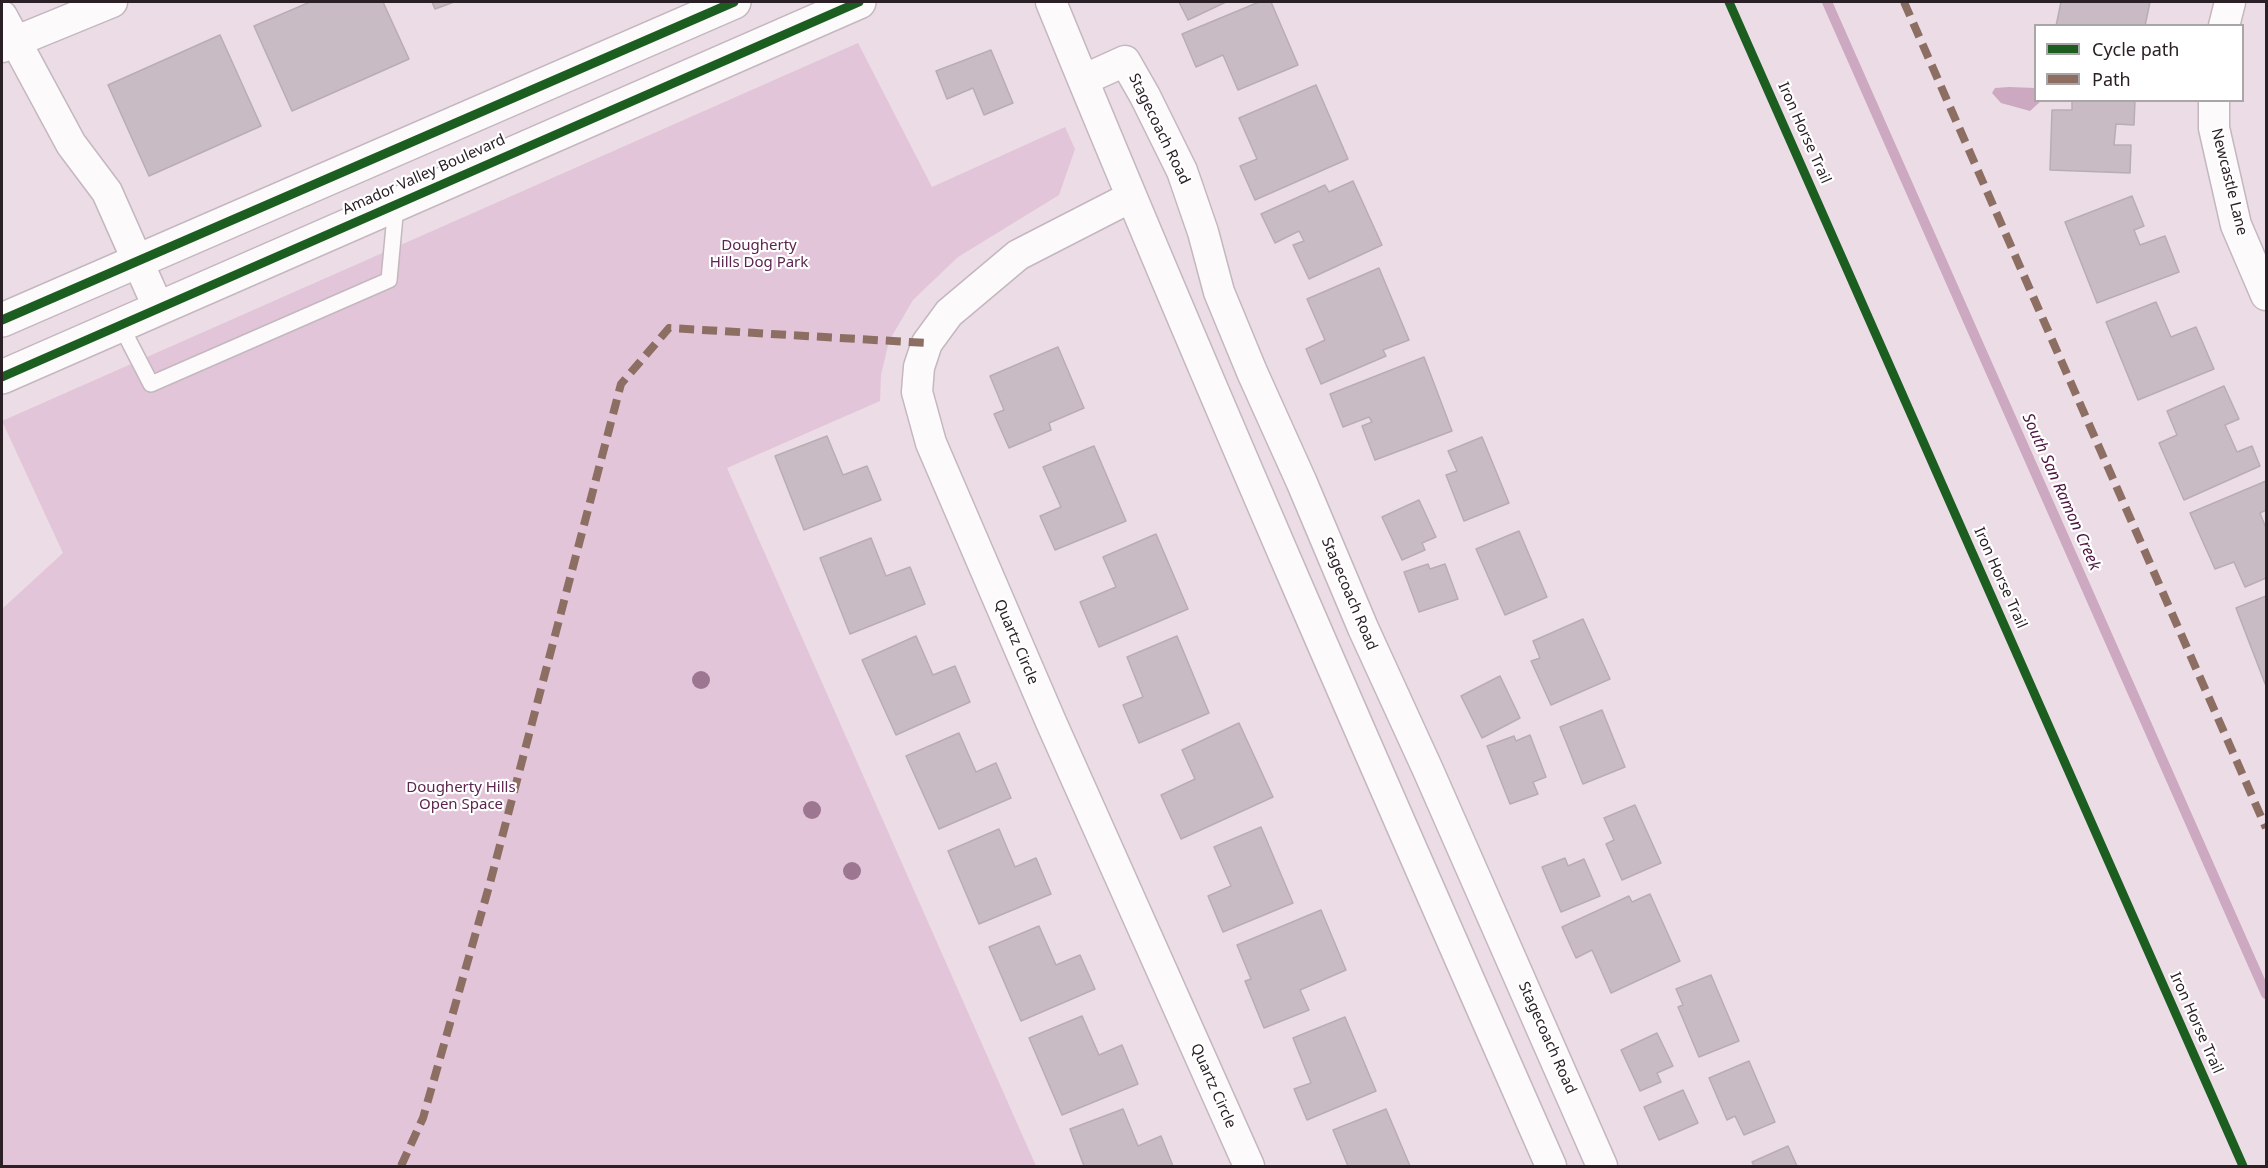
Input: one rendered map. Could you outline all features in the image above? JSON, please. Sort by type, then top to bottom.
[{"type":"street","points":[[112,2],[6,35],[71,144],[107,192],[158,307]]},
{"type":"street","points":[[2,320],[734,2]]},
{"type":"street","name":"Amador Valley Boulevard","points":[[2,377],[859,2]]},
{"type":"street","points":[[1051,2],[1131,197],[1322,646],[1551,1167]]},
{"type":"street","points":[[2224,24],[2230,2]]},
{"type":"street","name":"Stagecoach Road","points":[[1083,80],[1125,61],[1182,171],[1203,232],[1219,292],[1363,628],[1602,1167]]},
{"type":"street","name":"Newcastle Lane","points":[[2214,102],[2214,128],[2236,225],[2266,295]]},
{"type":"street","name":"Quartz Circle","points":[[1131,197],[1018,255],[949,313],[927,343],[919,367],[917,392],[931,443],[1051,722],[1249,1167]]},
{"type":"street","points":[[1322,646],[1363,628]]},
{"type":"street","points":[[1534,1128],[1577,1107]]},
{"type":"lane","points":[[120,324],[151,384],[389,280],[396,204]]},
{"type":"green space","name":"Dougherty Hills Open Space","points":[[858,43],[932,187],[1065,127],[1075,149],[1059,195],[958,257],[913,300],[889,341],[881,375],[880,401],[727,468],[1036,1166],[2,1166],[2,609],[63,553],[2,421]]},
{"type":"shaded area","points":[[1995,88],[2034,88],[2034,102],[2040,102],[2030,111],[2001,103],[1992,93]]},
{"type":"building","points":[[310,2],[383,2],[409,59],[292,111],[254,26]]},
{"type":"building","points":[[432,2],[454,2],[435,9]]},
{"type":"building","points":[[1179,2],[1226,2],[1188,20]]},
{"type":"building","points":[[1259,2],[1271,2],[1298,65],[1238,90],[1223,55],[1196,67],[1182,34]]},
{"type":"building","points":[[2061,2],[2150,2],[2145,24],[2056,24]]},
{"type":"building","points":[[220,35],[261,126],[149,176],[108,85]]},
{"type":"building","points":[[991,50],[1013,103],[984,115],[973,88],[947,99],[936,71]]},
{"type":"building","points":[[1316,85],[1348,159],[1255,200],[1240,166],[1257,159],[1239,118]]},
{"type":"building","points":[[2072,102],[2135,102],[2134,125],[2116,124],[2114,145],[2131,145],[2130,173],[2050,170],[2052,110],[2072,110]]},
{"type":"building","points":[[1353,181],[1382,245],[1309,279],[1293,245],[1304,241],[1299,231],[1275,243],[1261,214],[1325,185],[1329,192]]},
{"type":"building","points":[[2132,196],[2144,226],[2134,230],[2140,245],[2165,236],[2179,272],[2097,303],[2065,222]]},
{"type":"building","points":[[1379,268],[1409,340],[1383,350],[1386,356],[1321,384],[1306,349],[1325,340],[1307,299]]},
{"type":"building","points":[[2156,302],[2171,337],[2196,327],[2214,369],[2138,400],[2106,322]]},
{"type":"building","points":[[1058,347],[1084,408],[1049,423],[1051,430],[1009,448],[994,414],[1004,410],[990,376]]},
{"type":"building","points":[[1424,357],[1452,431],[1375,460],[1362,426],[1372,422],[1369,417],[1343,427],[1330,394]]},
{"type":"building","points":[[2224,386],[2239,419],[2225,425],[2237,452],[2252,446],[2260,466],[2184,500],[2159,443],[2177,435],[2167,411]]},
{"type":"building","points":[[827,436],[843,475],[867,466],[881,500],[804,530],[775,456]]},
{"type":"building","points":[[1482,437],[1509,503],[1464,521],[1446,475],[1457,471],[1448,451]]},
{"type":"building","points":[[1094,446],[1126,521],[1055,550],[1040,516],[1061,507],[1043,467]]},
{"type":"building","points":[[2266,481],[2266,510],[2260,513],[2266,528],[2266,578],[2245,587],[2234,562],[2215,569],[2190,513]]},
{"type":"building","points":[[1419,500],[1436,537],[1422,543],[1425,550],[1402,560],[1382,517]]},
{"type":"building","points":[[1519,531],[1547,597],[1505,615],[1476,549]]},
{"type":"building","points":[[1156,534],[1188,609],[1099,647],[1080,602],[1116,587],[1103,557]]},
{"type":"building","points":[[871,538],[886,576],[910,567],[925,604],[850,634],[820,558]]},
{"type":"building","points":[[1428,564],[1430,569],[1445,564],[1458,599],[1419,612],[1404,572]]},
{"type":"building","points":[[2266,596],[2266,686],[2236,608]]},
{"type":"building","points":[[1583,619],[1610,679],[1551,705],[1531,661],[1540,658],[1533,641]]},
{"type":"building","points":[[916,636],[933,675],[955,666],[970,702],[896,735],[862,660]]},
{"type":"building","points":[[1177,636],[1209,713],[1139,743],[1123,705],[1143,697],[1127,657]]},
{"type":"building","points":[[1500,676],[1520,718],[1482,738],[1461,696]]},
{"type":"building","points":[[1602,710],[1625,767],[1583,784],[1560,727]]},
{"type":"building","points":[[1239,723],[1273,797],[1181,839],[1161,795],[1195,779],[1182,750]]},
{"type":"building","points":[[959,733],[976,772],[996,763],[1011,798],[939,829],[906,756]]},
{"type":"building","points":[[1530,735],[1546,777],[1533,782],[1538,794],[1510,804],[1487,746],[1514,736],[1516,741]]},
{"type":"building","points":[[1635,805],[1661,863],[1622,880],[1606,844],[1614,840],[1604,818]]},
{"type":"building","points":[[1261,827],[1293,903],[1223,932],[1208,896],[1231,886],[1214,847]]},
{"type":"building","points":[[999,829],[1015,867],[1036,858],[1051,894],[979,924],[948,851]]},
{"type":"building","points":[[1565,858],[1568,866],[1584,859],[1600,896],[1561,912],[1542,867]]},
{"type":"building","points":[[1650,894],[1680,961],[1611,993],[1592,950],[1576,958],[1562,927],[1629,896],[1632,902]]},
{"type":"building","points":[[1321,910],[1346,970],[1300,990],[1309,1010],[1264,1028],[1245,981],[1251,979],[1237,945]]},
{"type":"building","points":[[1039,926],[1056,965],[1080,955],[1095,989],[1021,1021],[989,947]]},
{"type":"building","points":[[1711,975],[1739,1041],[1699,1057],[1678,1007],[1683,1005],[1676,989]]},
{"type":"building","points":[[1082,1016],[1099,1055],[1122,1045],[1138,1084],[1062,1115],[1029,1038]]},
{"type":"building","points":[[1345,1017],[1376,1091],[1307,1120],[1294,1089],[1311,1083],[1293,1038]]},
{"type":"building","points":[[1657,1033],[1673,1066],[1657,1073],[1661,1082],[1640,1091],[1621,1050]]},
{"type":"building","points":[[1749,1061],[1775,1122],[1744,1135],[1735,1116],[1727,1120],[1709,1078]]},
{"type":"building","points":[[1683,1090],[1698,1123],[1659,1140],[1644,1107]]},
{"type":"building","points":[[1123,1109],[1138,1146],[1161,1136],[1173,1166],[1084,1166],[1070,1129]]},
{"type":"building","points":[[1386,1109],[1410,1166],[1348,1166],[1333,1130]]},
{"type":"building","points":[[1788,1146],[1797,1166],[1754,1166],[1752,1162]]},
{"type":"waterway","name":"South San Ramon Creek","points":[[1827,2],[2266,994]]},
{"type":"marked path","points":[[1904,2],[2266,828]]},
{"type":"marked path","points":[[401,1166],[423,1118],[490,883],[621,384],[669,328],[927,343]]},
{"type":"cycle path","points":[[2,320],[734,2]]},
{"type":"cycle path","points":[[2,377],[859,2]]},
{"type":"cycle path","name":"Iron Horse Trail","points":[[1729,2],[2243,1166]]},
{"type":"park label","name":"Dougherty Hills Dog Park","points":[[759,254]]}]
